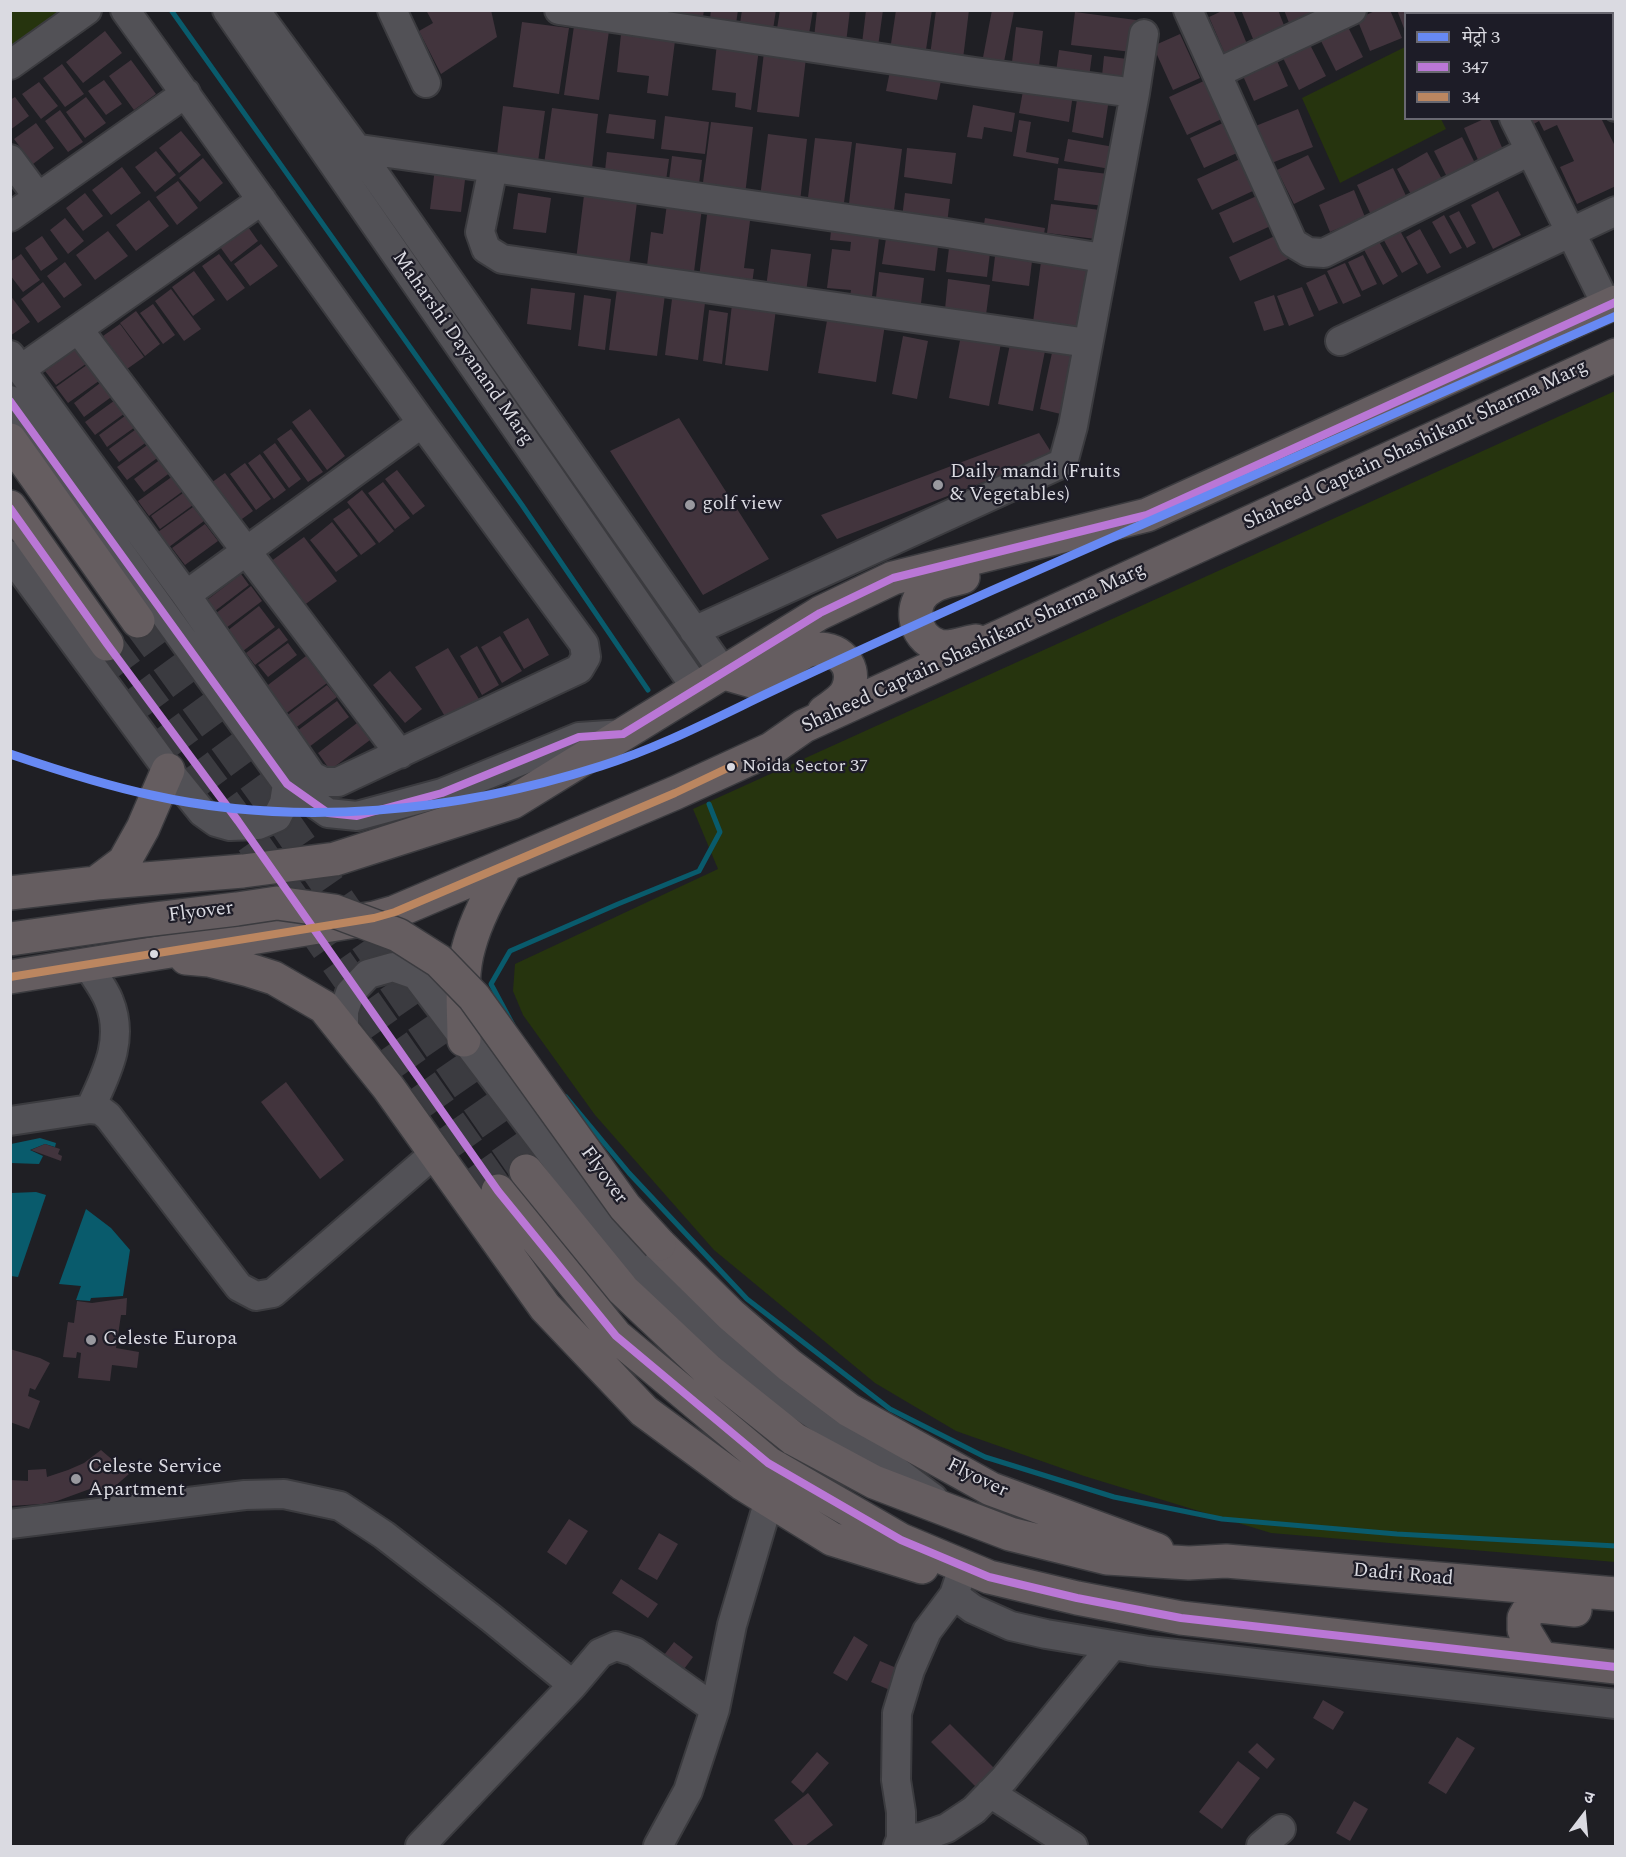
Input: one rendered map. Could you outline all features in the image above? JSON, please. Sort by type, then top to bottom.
[{"type":"main road","points":[[1009,632],[949,647],[939,646],[929,641],[916,624],[917,603],[930,587],[940,583],[1016,562],[1146,515],[1611,304]]},
{"type":"main road","name":"Shaheed Captain Shashikant Sharma Marg","points":[[150,955],[374,918],[423,901],[675,793],[771,749],[804,726],[1616,354]]},
{"type":"main road","points":[[10,440],[138,621]]},
{"type":"main road","points":[[10,507],[107,644]]},
{"type":"main road","points":[[10,892],[243,871],[335,859],[513,802],[820,613],[892,578],[1146,515]]},
{"type":"main road","points":[[710,681],[754,682],[815,648],[824,648],[841,656],[850,672],[848,690],[843,698],[804,726]]},
{"type":"main road","points":[[96,883],[124,861],[143,828],[168,770]]},
{"type":"main road","points":[[464,1040],[464,979],[468,946],[485,904],[506,865]]},
{"type":"main road","name":"Flyover","points":[[10,939],[277,903],[334,911],[398,935],[439,961],[474,997],[625,1207],[731,1315],[789,1365],[849,1410],[991,1489],[1190,1563]]},
{"type":"main road","points":[[10,977],[150,955],[209,960],[274,978],[324,1007],[388,1087],[545,1307],[644,1411],[743,1484],[831,1539],[968,1583],[1077,1598],[1181,1618],[1616,1667]]},
{"type":"main road","name":"Dadri Road","points":[[526,1170],[624,1290],[717,1378],[794,1439],[874,1482],[951,1512],[1010,1534],[1107,1558],[1190,1563],[1227,1561],[1616,1594]]},
{"type":"main road","points":[[498,1191],[616,1336],[768,1462],[901,1540],[968,1583]]},
{"type":"main road","points":[[1541,1658],[1524,1630],[1524,1618],[1528,1611],[1539,1606],[1569,1610],[1616,1610]]},
{"type":"street","points":[[10,65],[87,10]]},
{"type":"street","points":[[125,10],[584,644],[586,657],[579,669],[338,782],[324,782],[312,776],[186,594],[16,362],[78,329],[262,200]]},
{"type":"street","name":"Maharshi Dayanand Marg","points":[[227,10],[319,143],[710,681]]},
{"type":"street","name":"Maharshi Dayanand Marg","points":[[255,10],[357,149],[694,631],[710,681]]},
{"type":"street","points":[[392,10],[426,83]]},
{"type":"street","points":[[559,10],[975,72],[1135,93]]},
{"type":"street","points":[[1188,10],[1293,243],[1308,252],[1324,253],[1530,151]]},
{"type":"street","points":[[1217,73],[1352,10]]},
{"type":"street","points":[[694,631],[1063,463],[1073,426],[1144,34]]},
{"type":"street","points":[[10,217],[186,93]]},
{"type":"street","points":[[1515,120],[1570,232],[1611,304]]},
{"type":"street","points":[[319,143],[947,233],[1103,258]]},
{"type":"street","points":[[10,159],[39,197]]},
{"type":"street","points":[[493,168],[480,232],[486,249],[502,259],[1088,344]]},
{"type":"street","points":[[1340,341],[1616,211]]},
{"type":"street","points":[[78,329],[400,754]]},
{"type":"street","points":[[10,400],[288,784],[328,813],[357,816],[442,793],[579,737],[623,734]]},
{"type":"street","points":[[186,594],[422,423]]},
{"type":"street","points":[[10,555],[168,770],[202,812],[216,822],[230,826],[258,825],[277,817],[284,803],[288,784]]},
{"type":"street","points":[[87,964],[109,1001],[116,1033],[110,1063],[90,1109]]},
{"type":"street","points":[[344,1032],[344,1011],[350,993],[368,975],[393,967],[416,975],[617,1240],[695,1321],[780,1392],[887,1464],[951,1512]]},
{"type":"street","points":[[10,1121],[90,1109],[100,1110],[108,1116],[239,1287],[256,1296],[273,1293],[435,1153]]},
{"type":"street","points":[[10,1524],[244,1495],[284,1494],[340,1506],[393,1542],[573,1685]]},
{"type":"street","points":[[658,1846],[688,1791],[715,1709],[732,1625],[769,1500]]},
{"type":"street","points":[[968,1583],[973,1610],[1011,1626],[1046,1634],[1149,1651],[1616,1704]]},
{"type":"street","points":[[968,1583],[927,1631],[910,1670],[897,1713],[896,1779],[901,1812],[899,1843],[947,1828],[974,1810],[1004,1779],[1113,1645]]},
{"type":"street","points":[[420,1846],[573,1685],[600,1653],[616,1646],[635,1652],[715,1709]]},
{"type":"street","points":[[990,1793],[1073,1846]]},
{"type":"green space","points":[[11,11],[73,11],[11,56]]},
{"type":"green space","points":[[1404,47],[1404,120],[1442,120],[1446,129],[1340,183],[1302,98]]},
{"type":"green space","points":[[1615,391],[1615,1562],[1271,1533],[1084,1476],[956,1431],[875,1383],[714,1250],[595,1115],[523,1015],[513,991],[515,964],[718,869],[693,809]]},
{"type":"water","points":[[40,1138],[56,1143],[55,1147],[45,1144],[30,1150],[43,1156],[39,1164],[11,1163],[11,1144]]},
{"type":"water","points":[[36,1192],[46,1195],[18,1277],[11,1276],[11,1193]]},
{"type":"water","points":[[86,1209],[111,1228],[130,1250],[123,1296],[91,1298],[90,1301],[76,1300],[81,1286],[59,1284]]},
{"type":"building","points":[[426,10],[491,10],[497,37],[441,74],[419,31],[433,23]]},
{"type":"building","points":[[669,10],[704,10],[701,31],[667,25]]},
{"type":"building","points":[[711,10],[738,10],[735,31],[709,28]]},
{"type":"building","points":[[742,10],[776,10],[772,36],[739,30]]},
{"type":"building","points":[[780,10],[813,10],[807,46],[775,41]]},
{"type":"building","points":[[817,10],[850,10],[845,51],[813,47]]},
{"type":"building","points":[[866,10],[883,10],[877,54],[861,52]]},
{"type":"building","points":[[896,10],[932,10],[924,63],[889,57]]},
{"type":"building","points":[[936,10],[969,10],[962,67],[929,63]]},
{"type":"building","points":[[992,10],[1014,11],[1002,72],[981,68]]},
{"type":"building","points":[[1224,10],[1233,10],[1247,44],[1225,54],[1209,17]]},
{"type":"building","points":[[1241,10],[1278,10],[1287,33],[1256,46]]},
{"type":"building","points":[[1284,10],[1321,10],[1291,28]]},
{"type":"building","points":[[1377,10],[1390,10],[1402,38],[1370,51],[1357,19]]},
{"type":"building","points":[[1397,10],[1435,10],[1436,12],[1404,12],[1404,28]]},
{"type":"building","points":[[1474,10],[1525,10],[1526,12],[1475,12]]},
{"type":"building","points":[[1075,12],[1136,20],[1132,52],[1071,45]]},
{"type":"building","points":[[522,22],[569,28],[559,94],[513,87]]},
{"type":"building","points":[[1346,23],[1363,57],[1336,71],[1319,37]]},
{"type":"building","points":[[574,26],[609,31],[599,100],[564,95]]},
{"type":"building","points":[[1016,27],[1043,31],[1038,75],[1011,71]]},
{"type":"building","points":[[105,31],[122,53],[83,83],[66,62]]},
{"type":"building","points":[[621,34],[675,41],[668,96],[647,93],[649,76],[617,72]]},
{"type":"building","points":[[1180,34],[1200,78],[1173,90],[1153,46]]},
{"type":"building","points":[[1306,37],[1326,76],[1299,90],[1279,50]]},
{"type":"building","points":[[717,43],[759,49],[751,110],[735,107],[736,93],[712,90]]},
{"type":"building","points":[[1059,50],[1092,55],[1088,85],[1055,79]]},
{"type":"building","points":[[764,52],[806,58],[799,117],[757,112]]},
{"type":"building","points":[[1274,54],[1288,86],[1254,101],[1240,69]]},
{"type":"building","points":[[1104,56],[1135,60],[1131,90],[1101,86]]},
{"type":"building","points":[[131,60],[156,94],[134,110],[109,76]]},
{"type":"building","points":[[62,64],[84,94],[65,107],[43,78]]},
{"type":"building","points":[[891,66],[942,76],[937,100],[886,91]]},
{"type":"building","points":[[104,80],[122,104],[106,115],[88,91]]},
{"type":"building","points":[[1206,80],[1224,118],[1187,135],[1169,97]]},
{"type":"building","points":[[39,82],[58,106],[41,119],[22,94]]},
{"type":"building","points":[[1024,85],[1073,94],[1069,122],[1019,113]]},
{"type":"building","points":[[1078,93],[1109,99],[1103,138],[1072,132]]},
{"type":"building","points":[[15,97],[29,116],[10,130],[10,100]]},
{"type":"building","points":[[86,97],[106,123],[85,138],[66,112]]},
{"type":"building","points":[[973,105],[1015,113],[1012,132],[984,127],[982,139],[967,137]]},
{"type":"building","points":[[503,106],[545,111],[537,169],[496,163]]},
{"type":"building","points":[[552,108],[598,114],[591,177],[543,171]]},
{"type":"building","points":[[1298,109],[1313,147],[1269,164],[1253,127]]},
{"type":"building","points":[[60,110],[83,142],[68,152],[45,121]]},
{"type":"building","points":[[609,114],[656,120],[654,139],[606,133]]},
{"type":"building","points":[[665,116],[709,122],[705,154],[661,149]]},
{"type":"building","points":[[1019,120],[1031,122],[1026,152],[1059,158],[1058,164],[1013,156]]},
{"type":"building","points":[[1482,120],[1490,120],[1504,152],[1479,162],[1464,128]]},
{"type":"building","points":[[1527,120],[1602,120],[1616,148],[1616,186],[1577,204],[1560,167],[1574,161],[1557,125],[1544,131],[1539,121],[1530,126]]},
{"type":"building","points":[[711,122],[753,127],[745,195],[702,190]]},
{"type":"building","points":[[1225,122],[1239,152],[1204,168],[1190,138]]},
{"type":"building","points":[[36,123],[54,148],[33,164],[14,139]]},
{"type":"building","points":[[181,131],[201,155],[179,173],[159,148]]},
{"type":"building","points":[[768,134],[807,139],[800,202],[760,197]]},
{"type":"building","points":[[1462,137],[1476,165],[1448,179],[1434,151]]},
{"type":"building","points":[[815,138],[852,142],[843,210],[807,206]]},
{"type":"building","points":[[1068,139],[1114,147],[1110,169],[1064,161]]},
{"type":"building","points":[[856,143],[902,149],[893,218],[848,212]]},
{"type":"building","points":[[907,148],[956,153],[952,184],[904,177]]},
{"type":"building","points":[[156,151],[176,175],[155,192],[135,167]]},
{"type":"building","points":[[607,152],[669,159],[665,188],[604,180]]},
{"type":"building","points":[[1427,152],[1443,181],[1413,198],[1397,169]]},
{"type":"building","points":[[1308,155],[1325,189],[1294,204],[1277,170]]},
{"type":"building","points":[[672,156],[702,160],[698,192],[668,188]]},
{"type":"building","points":[[203,158],[223,183],[200,202],[179,178]]},
{"type":"building","points":[[1240,159],[1255,190],[1212,210],[1197,179]]},
{"type":"building","points":[[122,167],[141,193],[111,215],[92,190]]},
{"type":"building","points":[[435,168],[466,172],[461,212],[430,209]]},
{"type":"building","points":[[1058,168],[1108,174],[1104,206],[1054,200]]},
{"type":"building","points":[[1393,168],[1408,200],[1372,217],[1357,185]]},
{"type":"building","points":[[178,181],[198,208],[177,225],[156,197]]},
{"type":"building","points":[[585,187],[638,194],[628,274],[575,268]]},
{"type":"building","points":[[1354,190],[1365,217],[1330,232],[1319,205]]},
{"type":"building","points":[[1498,191],[1521,235],[1493,249],[1471,205]]},
{"type":"building","points":[[85,193],[103,216],[83,231],[66,208]]},
{"type":"building","points":[[518,193],[551,198],[546,233],[513,229]]},
{"type":"building","points":[[905,193],[950,199],[946,232],[901,226]]},
{"type":"building","points":[[1261,194],[1275,224],[1233,243],[1219,213]]},
{"type":"building","points":[[668,196],[703,200],[693,280],[646,274],[651,232],[663,234]]},
{"type":"building","points":[[149,200],[169,226],[136,251],[116,225]]},
{"type":"building","points":[[1051,204],[1100,210],[1096,239],[1047,233]]},
{"type":"building","points":[[708,207],[751,213],[744,268],[754,269],[751,292],[698,285]]},
{"type":"building","points":[[1459,211],[1476,243],[1467,248],[1449,216]]},
{"type":"building","points":[[1444,215],[1462,248],[1450,254],[1432,222]]},
{"type":"building","points":[[65,218],[84,241],[68,254],[50,230]]},
{"type":"building","points":[[985,218],[1045,228],[1043,240],[983,230]]},
{"type":"building","points":[[246,224],[258,241],[231,262],[218,244]]},
{"type":"building","points":[[1398,227],[1418,264],[1402,273],[1381,235]]},
{"type":"building","points":[[1420,229],[1441,267],[1427,274],[1406,237]]},
{"type":"building","points":[[108,231],[128,256],[95,280],[76,255]]},
{"type":"building","points":[[831,231],[879,238],[871,305],[849,303],[851,290],[827,288],[832,249],[850,251],[851,242],[830,240]]},
{"type":"building","points":[[887,232],[939,238],[935,271],[882,264]]},
{"type":"building","points":[[1277,235],[1288,259],[1240,281],[1229,257]]},
{"type":"building","points":[[42,236],[58,259],[41,271],[25,248]]},
{"type":"building","points":[[1376,236],[1398,276],[1383,285],[1361,244]]},
{"type":"building","points":[[950,240],[991,245],[987,277],[946,272]]},
{"type":"building","points":[[261,244],[278,266],[250,286],[234,264]]},
{"type":"building","points":[[996,248],[1033,253],[1029,286],[992,281]]},
{"type":"building","points":[[771,249],[811,254],[805,300],[765,295]]},
{"type":"building","points":[[21,254],[40,280],[23,292],[10,275],[10,262]]},
{"type":"building","points":[[219,254],[245,288],[227,301],[202,266]]},
{"type":"building","points":[[1042,254],[1093,260],[1085,329],[1033,322]]},
{"type":"building","points":[[1363,255],[1377,284],[1362,291],[1348,262]]},
{"type":"building","points":[[65,262],[82,285],[64,298],[47,276]]},
{"type":"building","points":[[1345,263],[1361,296],[1343,304],[1327,271]]},
{"type":"building","points":[[194,271],[215,300],[193,316],[172,287]]},
{"type":"building","points":[[879,272],[924,278],[920,312],[875,306]]},
{"type":"building","points":[[1325,274],[1338,303],[1319,311],[1306,283]]},
{"type":"building","points":[[948,279],[990,285],[986,315],[945,309]]},
{"type":"building","points":[[618,281],[666,287],[657,356],[609,350]]},
{"type":"building","points":[[43,282],[61,307],[38,323],[21,299]]},
{"type":"building","points":[[1302,287],[1314,316],[1289,326],[1277,296]]},
{"type":"building","points":[[531,288],[575,293],[571,330],[527,324]]},
{"type":"building","points":[[171,289],[201,329],[184,341],[155,301]]},
{"type":"building","points":[[673,291],[706,295],[698,360],[665,355]]},
{"type":"building","points":[[10,295],[30,322],[10,336]]},
{"type":"building","points":[[584,295],[611,299],[605,350],[578,346]]},
{"type":"building","points":[[1274,295],[1284,325],[1264,331],[1254,302]]},
{"type":"building","points":[[153,304],[175,335],[163,344],[140,313]]},
{"type":"building","points":[[732,304],[776,309],[768,371],[725,365]]},
{"type":"building","points":[[829,309],[886,318],[876,382],[818,373]]},
{"type":"building","points":[[709,310],[728,313],[722,364],[703,361]]},
{"type":"building","points":[[136,311],[160,344],[145,356],[120,323]]},
{"type":"building","points":[[120,324],[144,357],[127,369],[103,336]]},
{"type":"building","points":[[962,330],[1002,338],[989,406],[949,398]]},
{"type":"building","points":[[903,336],[928,341],[917,399],[892,394]]},
{"type":"building","points":[[1010,344],[1045,351],[1033,411],[998,404]]},
{"type":"building","points":[[79,346],[90,361],[56,385],[45,371]]},
{"type":"building","points":[[1053,348],[1082,354],[1069,416],[1040,409]]},
{"type":"building","points":[[91,362],[103,378],[68,403],[56,387]]},
{"type":"building","points":[[104,380],[114,395],[84,417],[74,403]]},
{"type":"building","points":[[122,395],[132,408],[95,435],[85,422]]},
{"type":"building","points":[[310,409],[345,456],[327,470],[292,422]]},
{"type":"building","points":[[129,413],[138,425],[107,447],[99,435]]},
{"type":"building","name":"golf view","points":[[679,418],[769,559],[703,595],[610,451]]},
{"type":"building","points":[[139,427],[148,441],[119,462],[109,449]]},
{"type":"building","points":[[291,429],[323,472],[308,482],[277,439]]},
{"type":"building","name":"Daily mandi (Fruits & Vegetables)","points":[[1039,433],[1053,455],[837,539],[821,515]]},
{"type":"building","points":[[150,443],[160,456],[127,480],[117,467]]},
{"type":"building","points":[[275,443],[301,479],[289,488],[263,452]]},
{"type":"building","points":[[260,454],[286,490],[274,499],[248,463]]},
{"type":"building","points":[[161,459],[171,472],[144,492],[134,479]]},
{"type":"building","points":[[245,463],[271,499],[256,510],[230,474]]},
{"type":"building","points":[[397,470],[425,506],[413,515],[385,479]]},
{"type":"building","points":[[225,473],[253,511],[235,524],[208,485]]},
{"type":"building","points":[[173,476],[183,491],[149,516],[138,501]]},
{"type":"building","points":[[383,482],[410,518],[395,529],[368,493]]},
{"type":"building","points":[[362,490],[394,531],[379,543],[347,502]]},
{"type":"building","points":[[183,493],[193,505],[160,529],[151,516]]},
{"type":"building","points":[[193,507],[204,521],[169,547],[158,532]]},
{"type":"building","points":[[349,508],[376,544],[361,555],[333,519]]},
{"type":"building","points":[[332,522],[358,556],[336,572],[310,540]]},
{"type":"building","points":[[205,524],[218,541],[185,565],[172,548]]},
{"type":"building","points":[[304,537],[337,581],[303,606],[270,562]]},
{"type":"building","points":[[241,574],[249,585],[215,611],[207,600]]},
{"type":"building","points":[[251,586],[262,601],[226,628],[215,614]]},
{"type":"building","points":[[259,606],[275,627],[243,651],[227,631]]},
{"type":"building","points":[[528,618],[549,655],[524,669],[503,632]]},
{"type":"building","points":[[279,628],[288,640],[255,665],[246,653]]},
{"type":"building","points":[[500,636],[522,671],[502,683],[481,647]]},
{"type":"building","points":[[288,643],[297,655],[268,677],[258,665]]},
{"type":"building","points":[[477,646],[499,685],[482,695],[460,656]]},
{"type":"building","points":[[448,648],[482,704],[449,723],[415,667]]},
{"type":"building","points":[[306,656],[327,683],[284,715],[264,688]]},
{"type":"building","points":[[390,671],[422,709],[405,723],[373,685]]},
{"type":"building","points":[[327,685],[337,697],[294,729],[285,717]]},
{"type":"building","points":[[337,701],[349,717],[309,747],[297,731]]},
{"type":"building","points":[[357,723],[370,740],[330,770],[318,753]]},
{"type":"building","points":[[286,1082],[344,1160],[320,1179],[261,1102]]},
{"type":"building","points":[[45,1144],[60,1149],[58,1154],[62,1156],[61,1161],[31,1150]]},
{"type":"building","name":"Celeste Europa","points":[[127,1298],[126,1315],[121,1315],[116,1348],[139,1352],[137,1368],[112,1365],[110,1381],[78,1378],[81,1353],[77,1352],[76,1358],[63,1357],[68,1322],[74,1323],[77,1301],[92,1303]]},
{"type":"building","points":[[10,1349],[50,1363],[35,1390],[30,1388],[28,1396],[40,1401],[29,1429],[10,1422]]},
{"type":"building","name":"Celeste Service Apartment","points":[[101,1450],[129,1474],[106,1494],[98,1486],[57,1501],[10,1506],[10,1480],[28,1481],[28,1470],[46,1469],[47,1477],[84,1463]]},
{"type":"building","points":[[569,1519],[588,1531],[566,1565],[547,1552]]},
{"type":"building","points":[[659,1533],[678,1544],[657,1580],[638,1569]]},
{"type":"building","points":[[621,1579],[658,1604],[648,1618],[612,1593]]},
{"type":"building","points":[[854,1636],[868,1645],[847,1681],[833,1673]]},
{"type":"building","points":[[674,1642],[693,1657],[681,1673],[661,1659]]},
{"type":"building","points":[[880,1661],[906,1672],[897,1693],[871,1682]]},
{"type":"building","points":[[1323,1700],[1344,1712],[1333,1730],[1313,1718]]},
{"type":"building","points":[[950,1724],[999,1773],[980,1791],[931,1742]]},
{"type":"building","points":[[1457,1737],[1475,1748],[1446,1794],[1428,1783]]},
{"type":"building","points":[[1257,1743],[1275,1759],[1267,1769],[1248,1752]]},
{"type":"building","points":[[817,1752],[829,1763],[803,1793],[791,1782]]},
{"type":"building","points":[[1238,1761],[1260,1778],[1222,1829],[1199,1812]]},
{"type":"building","points":[[808,1793],[833,1825],[805,1846],[794,1846],[774,1820]]},
{"type":"building","points":[[1354,1801],[1368,1809],[1350,1841],[1336,1833]]},
{"type":"waterway","points":[[171,10],[522,505],[648,690]]},
{"type":"waterway","points":[[513,1025],[491,984],[510,951],[699,871],[720,832],[709,804]]},
{"type":"waterway","points":[[566,1097],[629,1173],[747,1299],[890,1409],[985,1457],[1114,1497],[1222,1519],[1397,1534],[1616,1546]]},
{"type":"tunnel","points":[[138,621],[267,797],[526,1171]]},
{"type":"tunnel","points":[[107,644],[238,821],[498,1191]]},
{"type":"metro line","name":"3","points":[[10,754],[80,777],[133,791],[207,805],[264,811],[378,810],[491,795],[546,782],[622,759],[664,742],[993,590],[1616,316]]},
{"type":"transit line","name":"347","points":[[10,401],[287,784],[328,813],[357,816],[442,793],[579,737],[623,734],[820,613],[893,578],[1147,515],[1616,302]]},
{"type":"transit line","name":"347","points":[[10,508],[238,821],[498,1191],[616,1336],[768,1463],[901,1540],[989,1577],[1077,1598],[1181,1618],[1616,1667]]},
{"type":"transit line","name":"34","points":[[10,977],[374,918],[395,912],[675,793],[734,765]]},
{"type":"place","name":"Daily mandi (Fruits & Vegetables)","points":[[938,485]]},
{"type":"place","name":"golf view","points":[[690,505]]},
{"type":"place","name":"Noida Sector 37","points":[[731,767]]},
{"type":"place","name":"Celeste Europa","points":[[91,1340]]},
{"type":"place","name":"Celeste Service Apartment","points":[[76,1479]]}]
